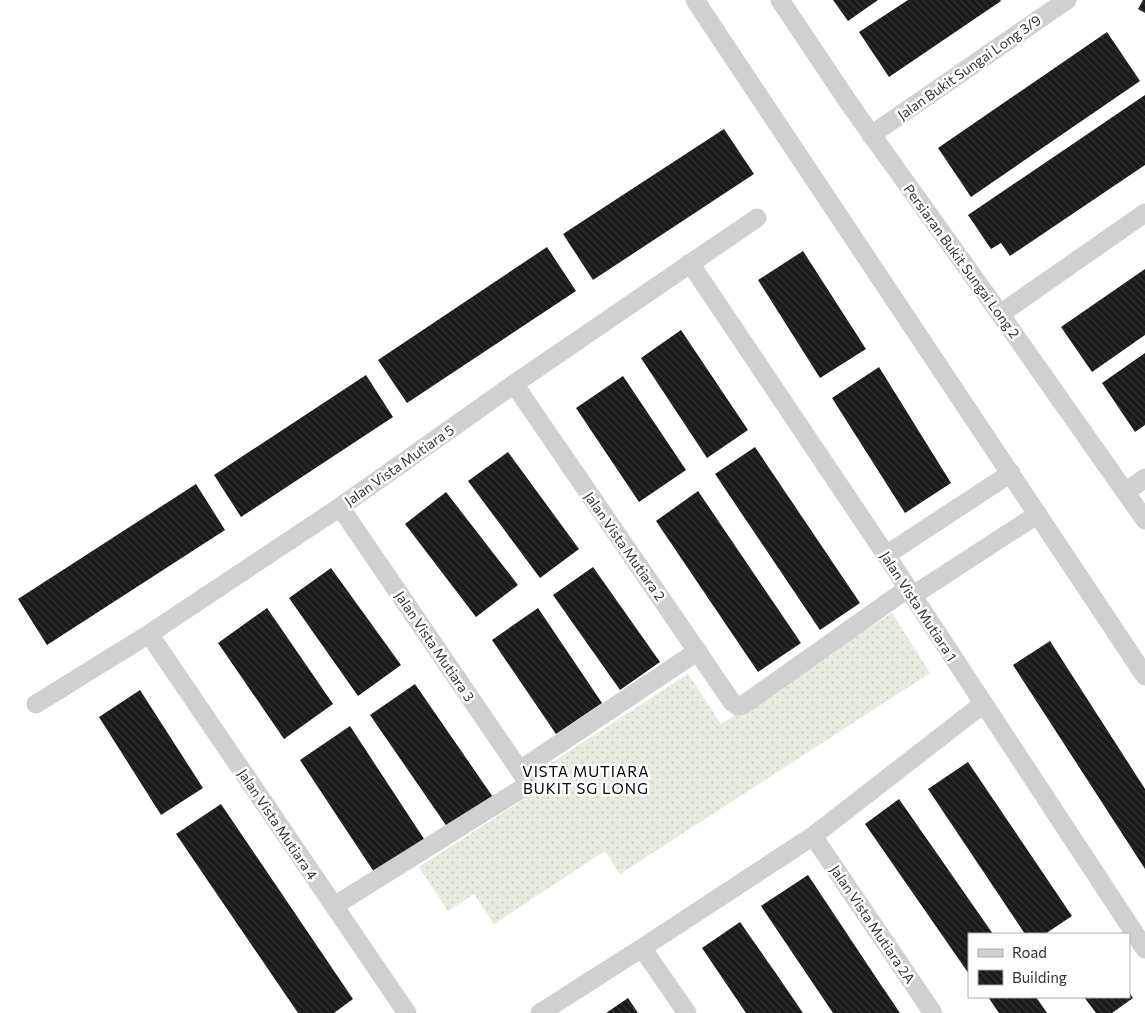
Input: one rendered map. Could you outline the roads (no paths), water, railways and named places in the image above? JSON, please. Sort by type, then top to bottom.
[{"type":"street","points":[[695,0],[1145,676]]},
{"type":"street","name":"Persiaran Bukit Sungai Long 2","points":[[780,0],[871,135],[1145,520]]},
{"type":"street","name":"Jalan Bukit Sungai Long 3/9","points":[[871,135],[1067,0]]},
{"type":"street","points":[[1000,314],[1145,213]]},
{"type":"street","name":"Jalan Vista Mutiara 5","points":[[36,704],[149,634],[340,507],[514,384],[757,218]]},
{"type":"street","name":"Jalan Vista Mutiara 1","points":[[690,263],[886,555],[1145,949]]},
{"type":"street","name":"Jalan Vista Mutiara 2","points":[[514,384],[732,702],[738,706],[743,705],[910,593]]},
{"type":"street","points":[[886,555],[1011,473]]},
{"type":"street","points":[[1126,492],[1145,478]]},
{"type":"street","name":"Jalan Vista Mutiara 3","points":[[340,507],[525,777]]},
{"type":"street","points":[[910,593],[1038,514]]},
{"type":"street","name":"Jalan Vista Mutiara 4","points":[[149,634],[407,1013]]},
{"type":"street","points":[[334,906],[525,777],[698,651]]},
{"type":"street","points":[[540,1013],[813,836],[983,704]]},
{"type":"street","name":"Jalan Vista Mutiara 2A","points":[[813,836],[933,1013]]},
{"type":"street","points":[[642,948],[687,1013]]},
{"type":"district","name":"VISTA MUTIARA BUKIT SG LONG","points":[[586,780]]}]
